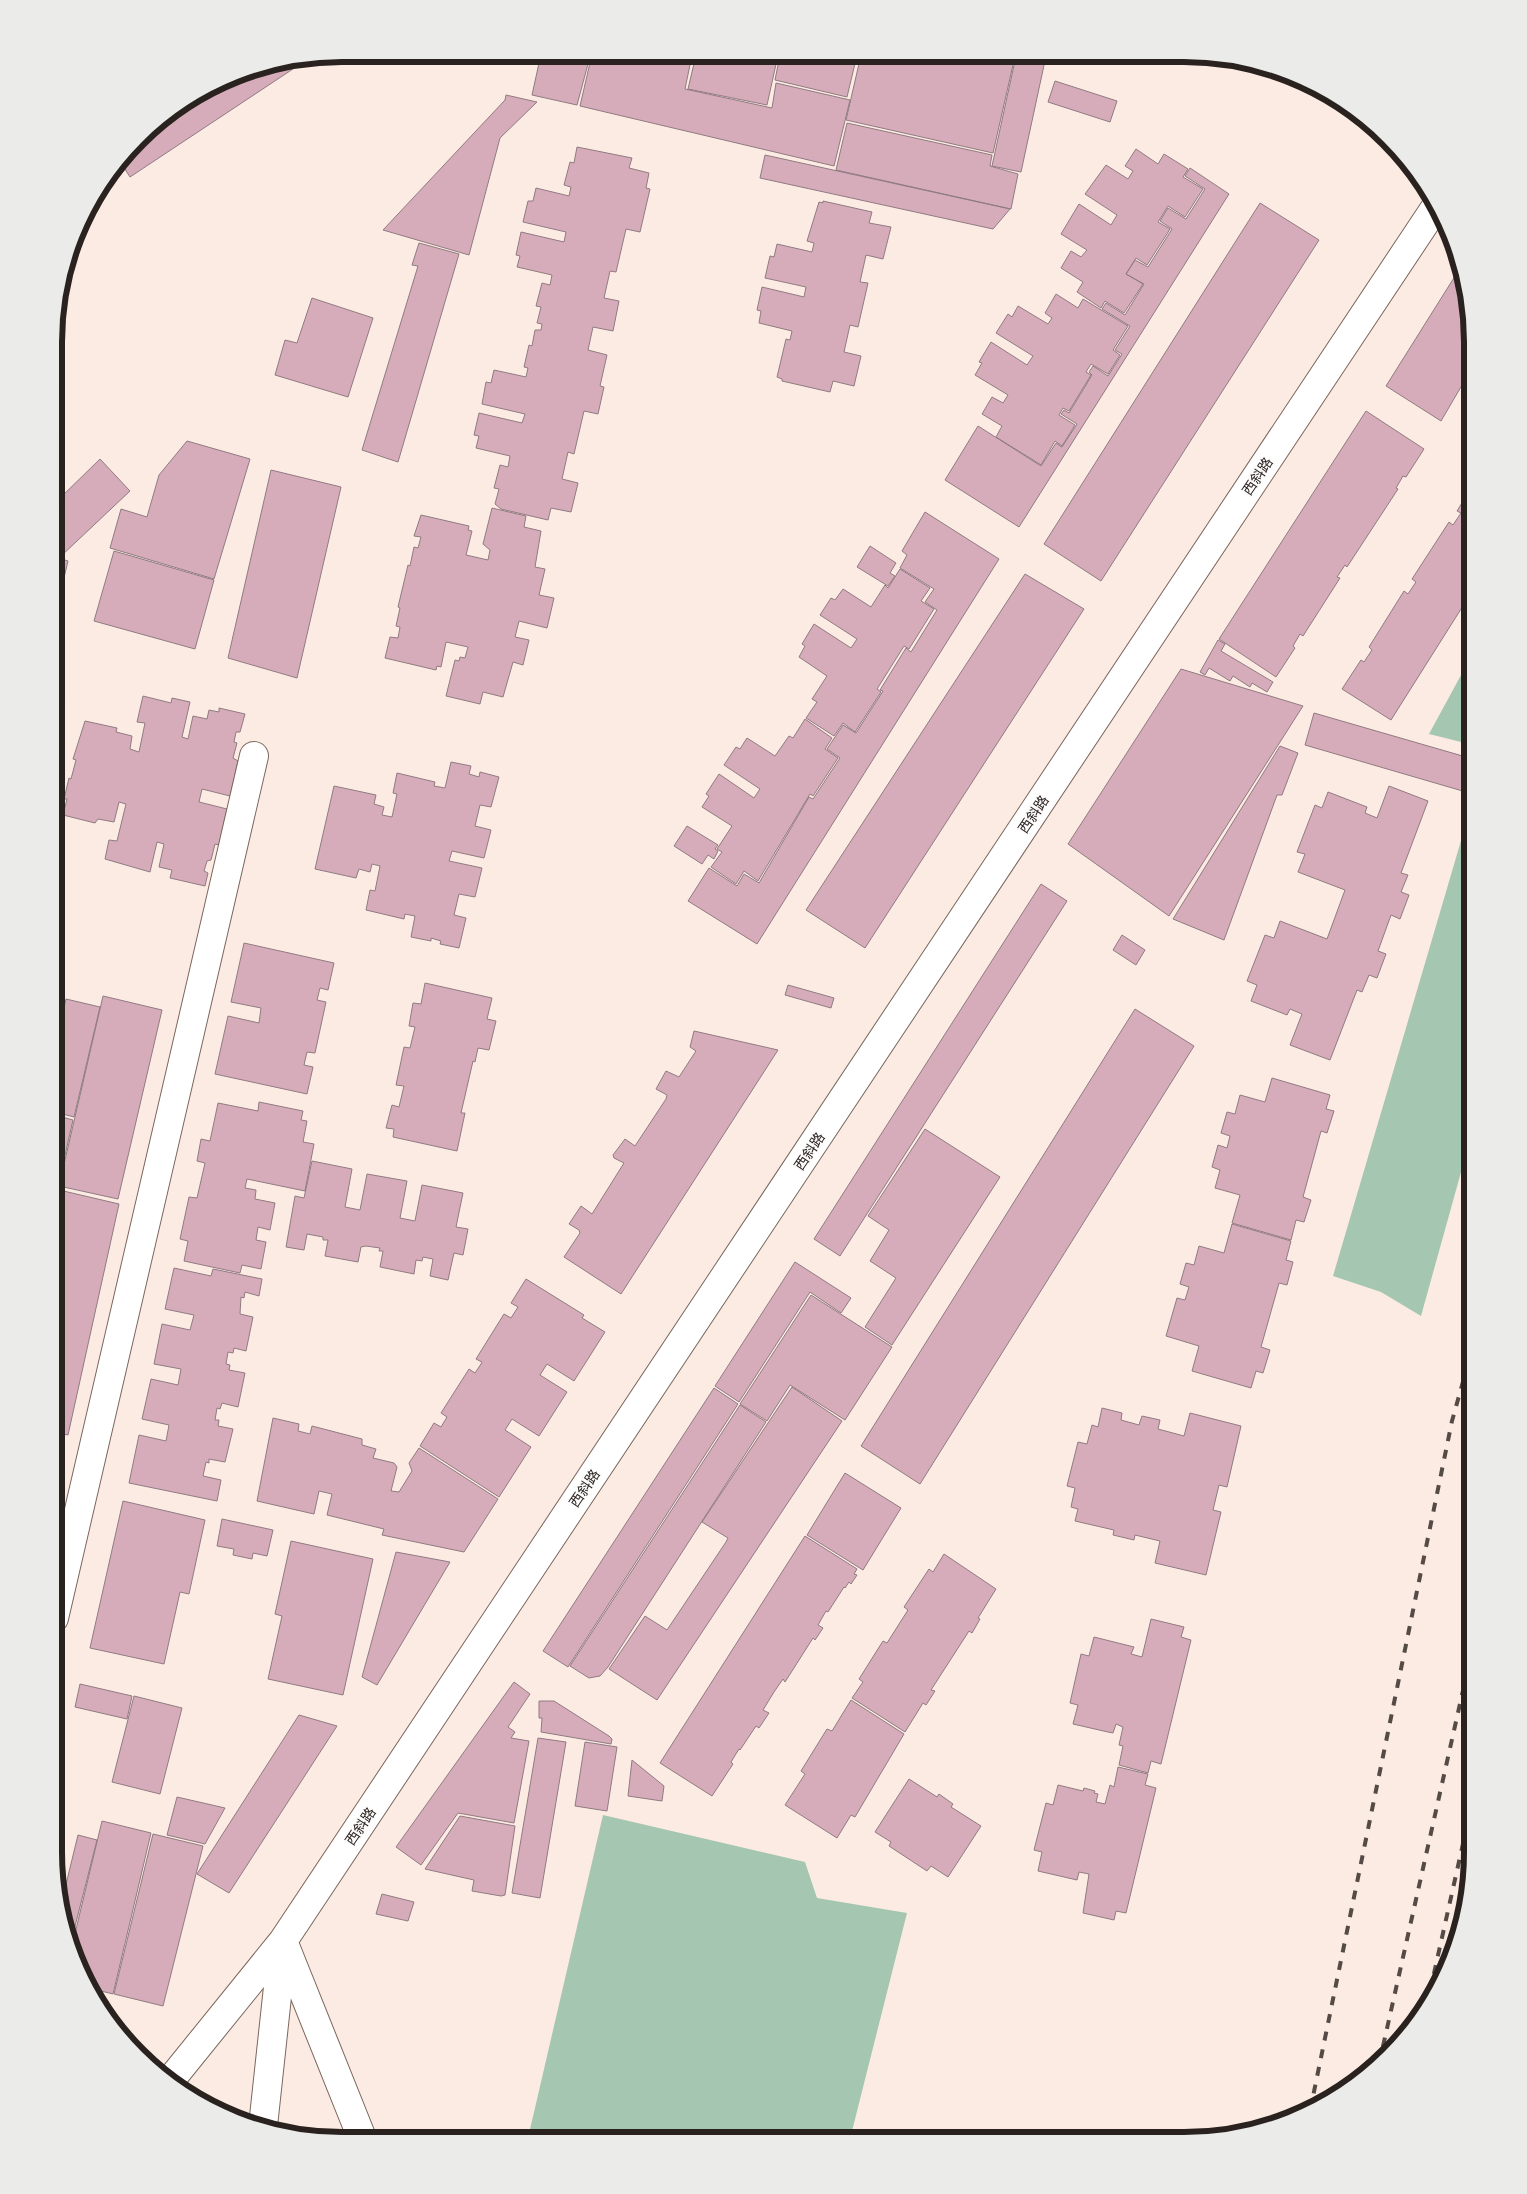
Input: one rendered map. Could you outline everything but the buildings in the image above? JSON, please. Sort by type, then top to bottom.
[{"type":"street","name":"西斜路","points":[[264,2120],[283,1942],[1432,213]]},
{"type":"street","points":[[62,1584],[254,756]]},
{"type":"street","points":[[174,2076],[283,1942],[360,2132]]},
{"type":"green space","points":[[1464,670],[1464,743],[1429,734]]},
{"type":"green space","points":[[1464,831],[1464,1161],[1421,1316],[1381,1292],[1333,1276]]},
{"type":"green space","points":[[603,1815],[805,1862],[817,1898],[907,1913],[852,2132],[529,2132]]},
{"type":"railway","points":[[1312,2101],[1452,1421],[1464,1378]]},
{"type":"railway","points":[[1382,2049],[1464,1686]]},
{"type":"railway","points":[[1432,1982],[1464,1839]]}]
